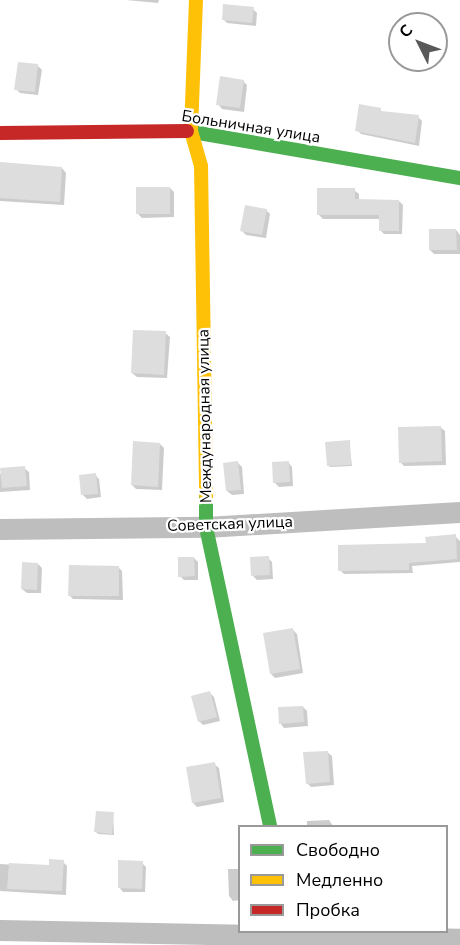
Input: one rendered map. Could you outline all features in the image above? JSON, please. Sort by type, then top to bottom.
[{"type":"street","name":"Международная улица","points":[[196,0],[191,131],[201,166],[206,527],[270,825]]},
{"type":"street","name":"Больничная улица","points":[[0,133],[191,131],[460,178]]},
{"type":"street","name":"Советская улица","points":[[0,529],[206,527],[460,512]]},
{"type":"street","points":[[0,930],[460,939]]},
{"type":"building","points":[[223,4],[254,7],[252,23],[222,20]]},
{"type":"building","points":[[18,62],[38,64],[35,92],[14,90]]},
{"type":"building","points":[[220,76],[244,80],[240,108],[216,105]]},
{"type":"building","points":[[359,104],[381,108],[381,111],[419,115],[415,143],[355,131]]},
{"type":"building","points":[[0,162],[62,167],[60,202],[0,198]]},
{"type":"building","points":[[136,187],[170,187],[170,214],[136,214]]},
{"type":"building","points":[[317,188],[355,188],[355,199],[399,200],[399,231],[379,231],[379,215],[317,215]]},
{"type":"building","points":[[245,205],[267,209],[262,235],[240,231]]},
{"type":"building","points":[[429,229],[456,229],[457,250],[429,250]]},
{"type":"building","points":[[133,330],[166,331],[164,375],[131,373]]},
{"type":"building","points":[[441,426],[442,461],[399,463],[398,427]]},
{"type":"building","points":[[350,440],[351,465],[327,466],[325,442]]},
{"type":"building","points":[[133,441],[160,443],[158,487],[131,485]]},
{"type":"building","points":[[238,461],[241,490],[226,491],[223,463]]},
{"type":"building","points":[[289,461],[290,482],[273,483],[272,462]]},
{"type":"building","points":[[25,466],[27,486],[2,488],[0,468]]},
{"type":"building","points":[[96,473],[98,494],[81,495],[79,475]]},
{"type":"building","points":[[456,534],[457,559],[409,563],[409,570],[338,571],[338,545],[426,543],[425,537]]},
{"type":"building","points":[[269,556],[270,575],[251,576],[250,557]]},
{"type":"building","points":[[178,557],[194,557],[195,576],[178,577]]},
{"type":"building","points":[[22,562],[38,563],[37,590],[21,589]]},
{"type":"building","points":[[69,565],[119,566],[119,596],[68,596]]},
{"type":"building","points":[[293,628],[300,669],[270,674],[263,633]]},
{"type":"building","points":[[210,691],[217,717],[198,722],[191,696]]},
{"type":"building","points":[[303,706],[304,722],[279,724],[278,707]]},
{"type":"building","points":[[328,751],[330,782],[306,784],[303,752]]},
{"type":"building","points":[[215,762],[221,798],[192,803],[186,767]]},
{"type":"building","points":[[96,811],[114,812],[112,834],[94,832]]},
{"type":"building","points":[[49,859],[64,860],[62,891],[7,889],[9,863],[49,865]]},
{"type":"building","points":[[118,860],[143,861],[142,889],[118,888]]},
{"type":"traffic: fast","points":[[187,131],[460,178]]},
{"type":"traffic: fast","points":[[206,496],[206,527],[270,825]]},
{"type":"traffic: slow","points":[[196,0],[191,131],[201,166],[206,496]]},
{"type":"traffic: jam","points":[[0,133],[187,131]]}]
